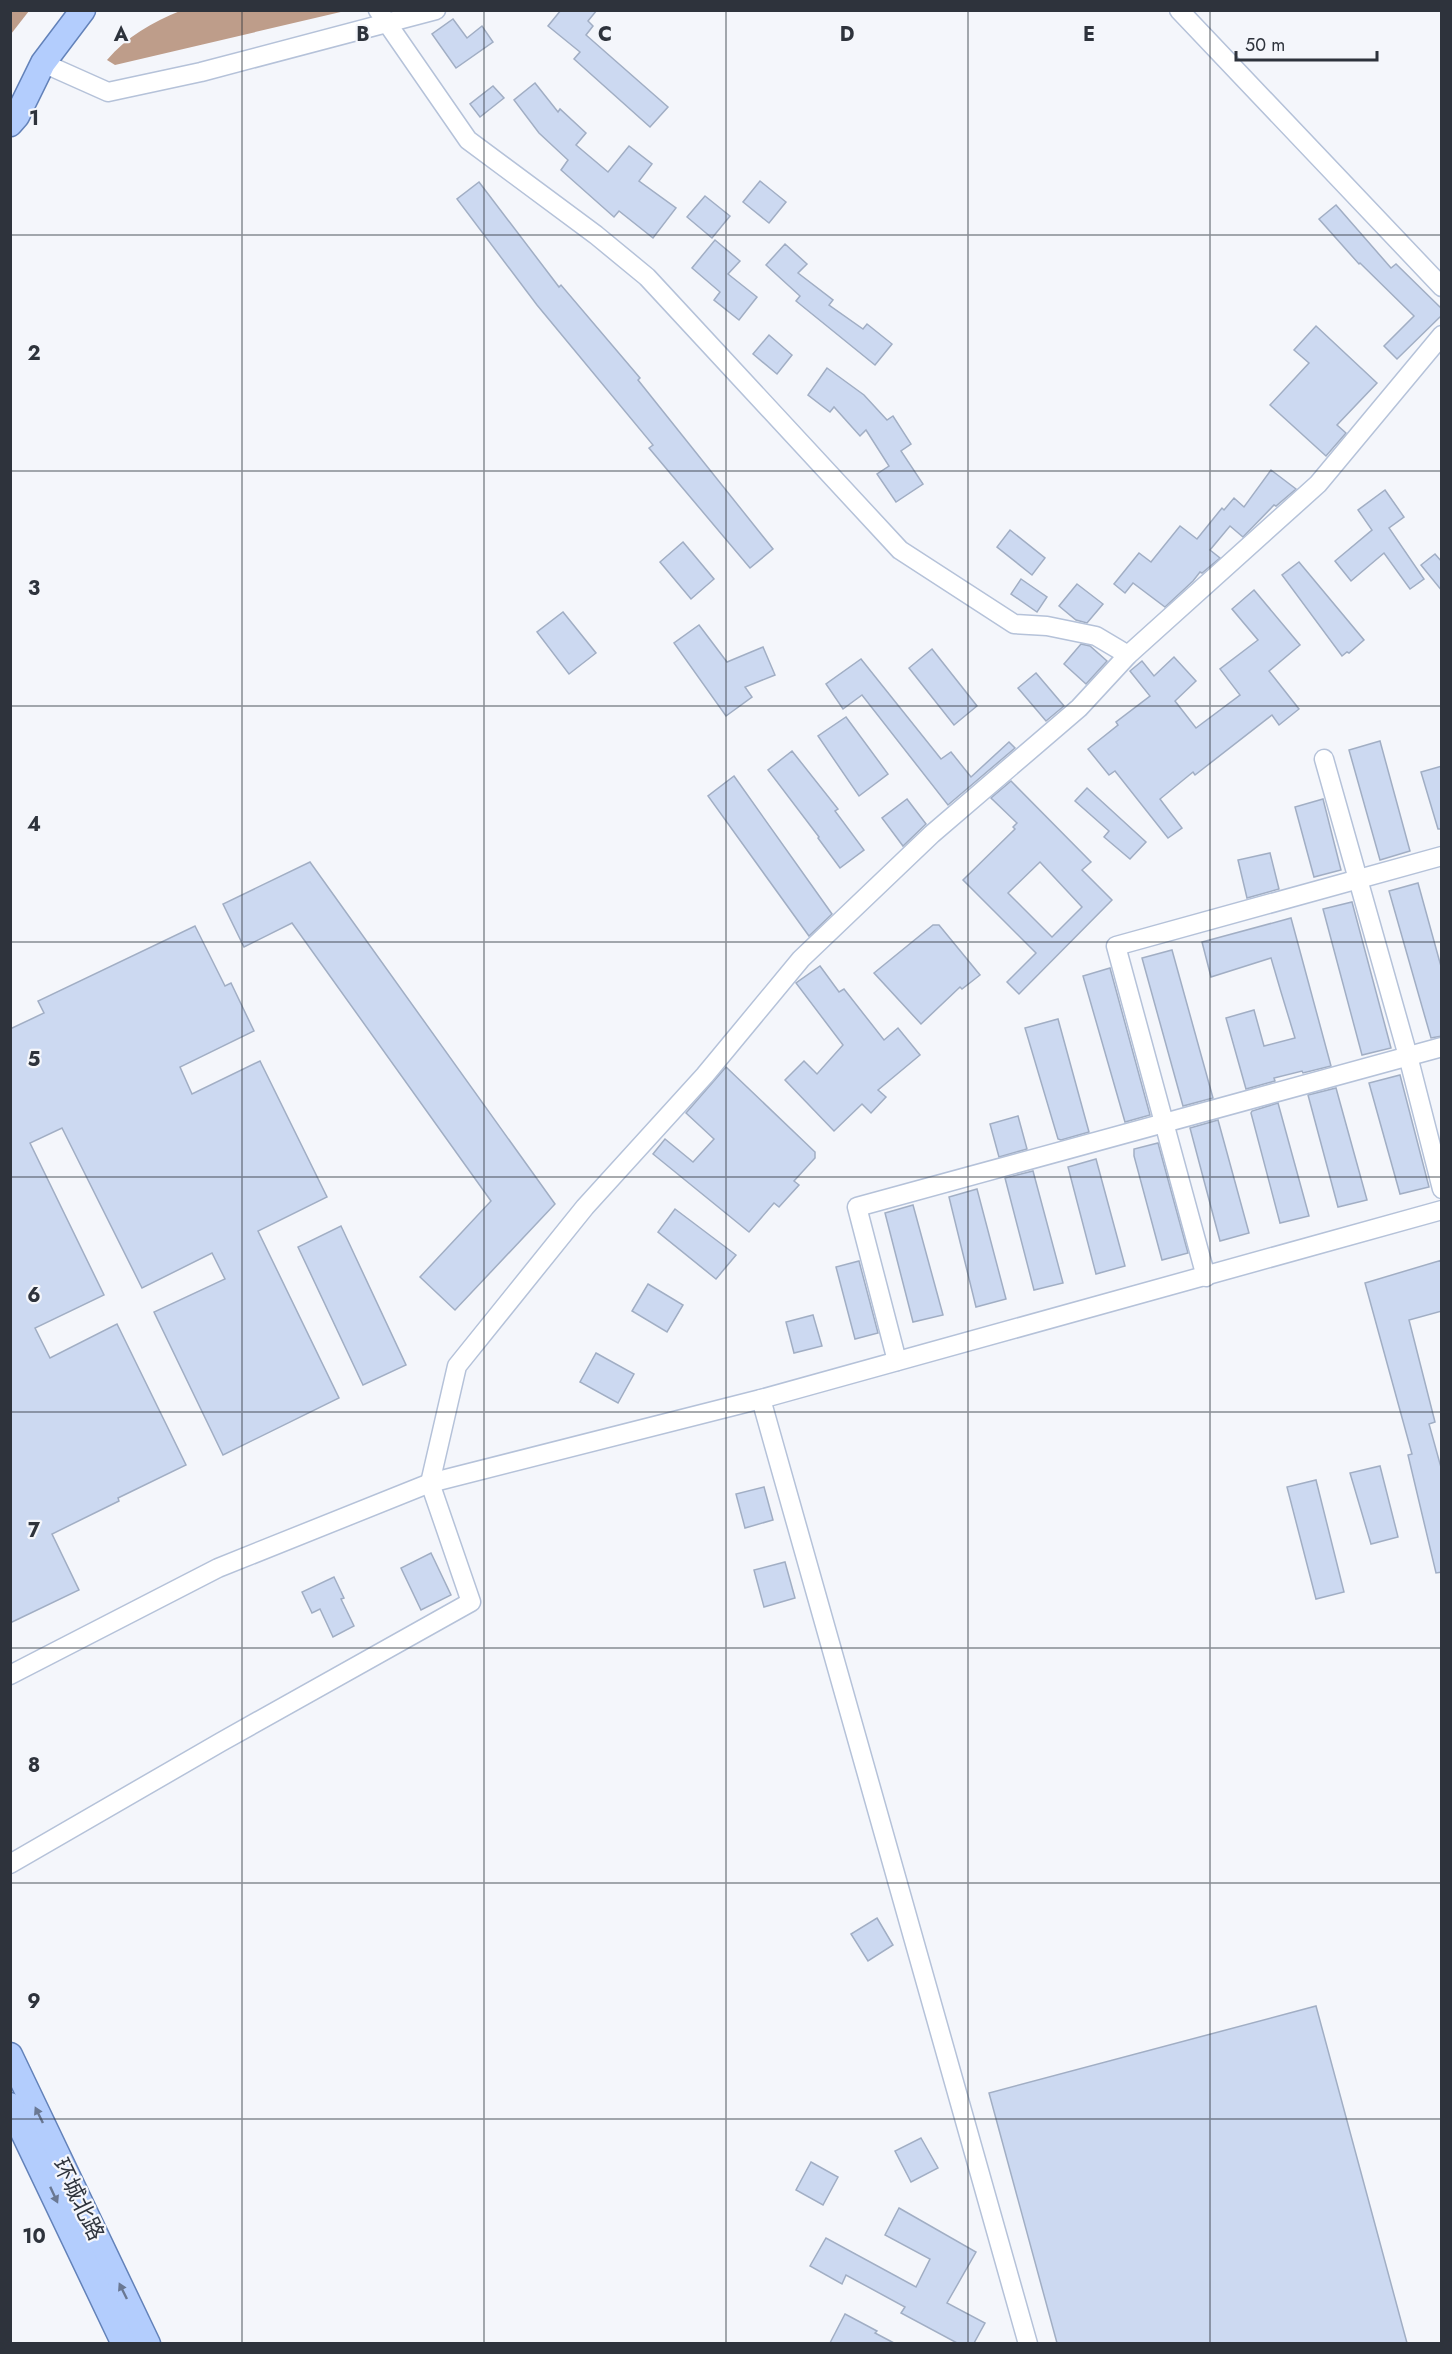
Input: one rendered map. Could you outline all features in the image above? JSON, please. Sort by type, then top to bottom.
[{"type":"main road","points":[[10,124],[17,116],[43,63],[83,10]]},
{"type":"main road","points":[[10,91],[43,63]]},
{"type":"main road","name":"环城北路","points":[[10,2055],[148,2343]]},
{"type":"main road","name":"环城北路","points":[[10,2104],[124,2343]]},
{"type":"street","points":[[43,63],[108,92],[201,72],[382,16],[436,10]]},
{"type":"street","points":[[1179,10],[1442,287]]},
{"type":"street","points":[[382,16],[468,140],[596,235],[647,277],[900,550],[1014,624],[1047,626],[1096,636],[1128,655]]},
{"type":"street","points":[[10,1864],[211,1747],[471,1602],[430,1483],[458,1366],[585,1207],[705,1075],[801,959],[932,834],[1079,708],[1128,655],[1318,484],[1442,335]]},
{"type":"street","points":[[1324,759],[1408,1056],[1442,1189]]},
{"type":"street","points":[[1206,1276],[1116,946],[1442,856]]},
{"type":"street","points":[[897,1361],[857,1207],[1442,1047]]},
{"type":"street","points":[[10,1675],[218,1568],[430,1483],[761,1399],[1442,1210]]},
{"type":"street","points":[[761,1399],[1028,2343]]},
{"type":"shaded area","points":[[10,11],[29,11],[11,34]]},
{"type":"shaded area","points":[[180,11],[345,11],[115,65],[107,60],[140,31]]},
{"type":"building","points":[[561,10],[597,10],[588,21],[593,26],[586,35],[668,107],[650,127],[574,59],[580,52],[548,26]]},
{"type":"building","points":[[453,19],[467,38],[482,26],[493,42],[456,68],[432,34]]},
{"type":"building","points":[[535,83],[558,112],[560,109],[586,133],[576,145],[608,172],[629,146],[652,164],[639,181],[676,208],[653,238],[619,211],[614,217],[561,170],[568,160],[539,133],[514,100]]},
{"type":"building","points":[[493,86],[504,98],[480,117],[470,104]]},
{"type":"building","points":[[760,181],[786,202],[769,223],[743,202]]},
{"type":"building","points":[[479,182],[559,287],[561,285],[640,378],[638,380],[773,549],[750,568],[649,448],[653,445],[537,305],[457,199]]},
{"type":"building","points":[[705,196],[730,216],[712,238],[687,217]]},
{"type":"building","points":[[1336,205],[1391,268],[1396,264],[1442,309],[1442,315],[1397,359],[1384,346],[1414,316],[1359,264],[1319,219]]},
{"type":"building","points":[[715,240],[740,261],[728,274],[757,297],[739,320],[714,300],[720,292],[692,268]]},
{"type":"building","points":[[785,244],[807,264],[798,273],[833,300],[829,305],[863,329],[867,324],[892,344],[875,365],[796,301],[800,296],[766,265]]},
{"type":"building","points":[[1316,326],[1377,383],[1337,425],[1346,433],[1326,456],[1270,405],[1309,363],[1294,350]]},
{"type":"building","points":[[769,335],[792,355],[777,374],[753,354]]},
{"type":"building","points":[[827,368],[864,395],[887,420],[893,416],[911,444],[901,451],[923,484],[896,502],[877,474],[889,466],[866,430],[860,436],[834,407],[830,412],[808,395]]},
{"type":"building","points":[[1271,470],[1296,489],[1276,506],[1274,505],[1243,537],[1230,526],[1210,550],[1220,558],[1202,573],[1200,572],[1165,607],[1133,583],[1125,593],[1114,584],[1139,553],[1151,562],[1180,526],[1197,539],[1222,508],[1224,510],[1234,498],[1244,507]]},
{"type":"building","points":[[1385,490],[1404,517],[1389,528],[1424,579],[1410,589],[1384,553],[1351,581],[1335,561],[1372,530],[1358,510]]},
{"type":"building","points":[[1010,530],[1045,558],[1032,575],[997,547]]},
{"type":"building","points":[[683,542],[714,579],[691,599],[660,562]]},
{"type":"building","points":[[1435,554],[1442,562],[1442,591],[1421,565]]},
{"type":"building","points":[[1299,562],[1364,640],[1349,653],[1342,656],[1282,575]]},
{"type":"building","points":[[1021,579],[1047,597],[1037,612],[1011,594]]},
{"type":"building","points":[[1077,584],[1103,604],[1087,623],[1076,620],[1059,606]]},
{"type":"building","points":[[1254,590],[1300,645],[1269,671],[1299,709],[1279,725],[1272,715],[1195,775],[1193,772],[1160,799],[1182,828],[1168,838],[1115,771],[1109,775],[1088,749],[1118,725],[1116,722],[1150,696],[1130,671],[1142,661],[1154,676],[1174,657],[1196,681],[1175,701],[1196,728],[1240,695],[1220,669],[1258,640],[1232,609]]},
{"type":"building","points":[[563,612],[596,653],[569,674],[537,632]]},
{"type":"building","points":[[699,625],[727,662],[763,647],[775,675],[745,687],[752,697],[726,716],[674,643]]},
{"type":"building","points":[[1081,644],[1090,646],[1107,661],[1086,684],[1064,664]]},
{"type":"building","points":[[932,649],[977,706],[954,725],[909,668]]},
{"type":"building","points":[[861,659],[941,759],[951,752],[971,777],[1009,742],[1015,748],[948,805],[862,695],[843,709],[826,684]]},
{"type":"building","points":[[1036,673],[1064,706],[1046,721],[1018,688]]},
{"type":"building","points":[[846,717],[888,774],[859,796],[818,736]]},
{"type":"building","points":[[1380,741],[1410,851],[1380,860],[1349,750]]},
{"type":"building","points":[[792,751],[838,809],[835,811],[864,850],[840,868],[768,770]]},
{"type":"building","points":[[1442,766],[1442,829],[1438,829],[1421,772]]},
{"type":"building","points":[[734,776],[832,914],[809,936],[708,796]]},
{"type":"building","points":[[1011,781],[1091,862],[1082,870],[1112,900],[1019,994],[1007,982],[1036,953],[963,880],[1015,829],[1013,827],[1017,823],[991,798]],"holes":[[[1040,862],[1082,907],[1052,937],[1008,893]]]},
{"type":"building","points":[[1087,788],[1146,842],[1130,859],[1104,837],[1109,831],[1075,801]]},
{"type":"building","points":[[907,799],[926,824],[903,846],[882,818]]},
{"type":"building","points":[[1323,799],[1341,870],[1314,877],[1295,807]]},
{"type":"building","points":[[1270,853],[1279,889],[1247,898],[1238,860]]},
{"type":"building","points":[[310,862],[555,1204],[455,1310],[420,1277],[491,1201],[292,923],[244,947],[223,904]]},
{"type":"building","points":[[1418,883],[1442,970],[1442,1036],[1431,1038],[1389,891]]},
{"type":"building","points":[[1352,902],[1391,1048],[1362,1055],[1323,909]]},
{"type":"building","points":[[1291,918],[1331,1066],[1274,1078],[1275,1081],[1246,1089],[1226,1018],[1254,1010],[1264,1046],[1295,1038],[1271,958],[1211,977],[1202,942]]},
{"type":"building","points":[[933,925],[939,925],[980,975],[962,989],[960,987],[921,1024],[874,973]]},
{"type":"building","points":[[195,926],[225,986],[231,983],[254,1031],[180,1067],[192,1094],[260,1061],[327,1197],[258,1231],[339,1398],[223,1455],[154,1312],[225,1279],[212,1253],[142,1288],[62,1128],[30,1143],[104,1295],[35,1328],[50,1358],[117,1324],[186,1465],[52,1534],[79,1590],[10,1623],[10,1029],[44,1013],[38,1001]]},
{"type":"building","points":[[1172,950],[1213,1098],[1183,1106],[1142,958]]},
{"type":"building","points":[[820,966],[839,992],[844,989],[884,1040],[898,1028],[920,1055],[878,1090],[886,1097],[871,1113],[862,1104],[834,1131],[785,1080],[804,1061],[817,1074],[843,1045],[796,983]]},
{"type":"building","points":[[1110,968],[1150,1115],[1125,1122],[1083,976]]},
{"type":"building","points":[[1058,1019],[1089,1132],[1061,1140],[1058,1139],[1025,1028]]},
{"type":"building","points":[[726,1067],[815,1152],[815,1158],[794,1181],[799,1185],[779,1207],[774,1203],[749,1232],[653,1154],[665,1139],[693,1162],[714,1139],[686,1113]]},
{"type":"building","points":[[1400,1075],[1429,1187],[1400,1194],[1369,1083]]},
{"type":"building","points":[[1336,1088],[1367,1200],[1338,1207],[1308,1095]]},
{"type":"building","points":[[1278,1103],[1309,1216],[1280,1223],[1251,1113]]},
{"type":"building","points":[[1018,1116],[1027,1149],[999,1157],[990,1124]]},
{"type":"building","points":[[1218,1120],[1249,1233],[1220,1241],[1190,1128]]},
{"type":"building","points":[[1158,1143],[1188,1253],[1162,1260],[1134,1156],[1134,1149]]},
{"type":"building","points":[[1096,1159],[1125,1266],[1096,1274],[1068,1167]]},
{"type":"building","points":[[1033,1171],[1063,1283],[1034,1290],[1005,1178]]},
{"type":"building","points":[[977,1189],[1006,1299],[976,1307],[949,1197]]},
{"type":"building","points":[[913,1205],[943,1315],[913,1322],[885,1213]]},
{"type":"building","points":[[675,1209],[736,1255],[716,1279],[658,1232]]},
{"type":"building","points":[[341,1226],[406,1365],[363,1385],[298,1247]]},
{"type":"building","points":[[1442,1260],[1442,1311],[1409,1320],[1435,1422],[1429,1424],[1442,1471],[1442,1572],[1436,1573],[1408,1455],[1412,1454],[1365,1283]]},
{"type":"building","points":[[859,1261],[878,1333],[855,1339],[836,1267]]},
{"type":"building","points":[[648,1284],[683,1305],[667,1332],[632,1311]]},
{"type":"building","points":[[813,1315],[822,1346],[794,1353],[786,1322]]},
{"type":"building","points":[[596,1353],[634,1374],[618,1403],[580,1382]]},
{"type":"building","points":[[1380,1466],[1398,1537],[1371,1544],[1350,1473]]},
{"type":"building","points":[[1316,1480],[1344,1592],[1316,1599],[1287,1487]]},
{"type":"building","points":[[764,1487],[773,1520],[745,1528],[736,1494]]},
{"type":"building","points":[[431,1553],[451,1595],[421,1610],[401,1568]]},
{"type":"building","points":[[785,1562],[795,1598],[764,1607],[754,1570]]},
{"type":"building","points":[[334,1577],[344,1598],[341,1599],[354,1626],[333,1637],[320,1609],[312,1613],[302,1592]]},
{"type":"building","points":[[877,1918],[893,1945],[868,1961],[851,1934]]},
{"type":"building","points":[[1316,2006],[1407,2343],[1057,2343],[989,2093]]},
{"type":"building","points":[[921,2138],[938,2168],[911,2182],[895,2151]]},
{"type":"building","points":[[811,2162],[838,2177],[823,2205],[796,2190]]},
{"type":"building","points":[[899,2208],[976,2252],[947,2303],[985,2323],[974,2343],[957,2343],[901,2313],[905,2307],[846,2275],[842,2284],[810,2266],[826,2238],[916,2287],[930,2259],[885,2235]]},
{"type":"building","points":[[845,2314],[877,2331],[875,2333],[894,2343],[830,2343]]}]
